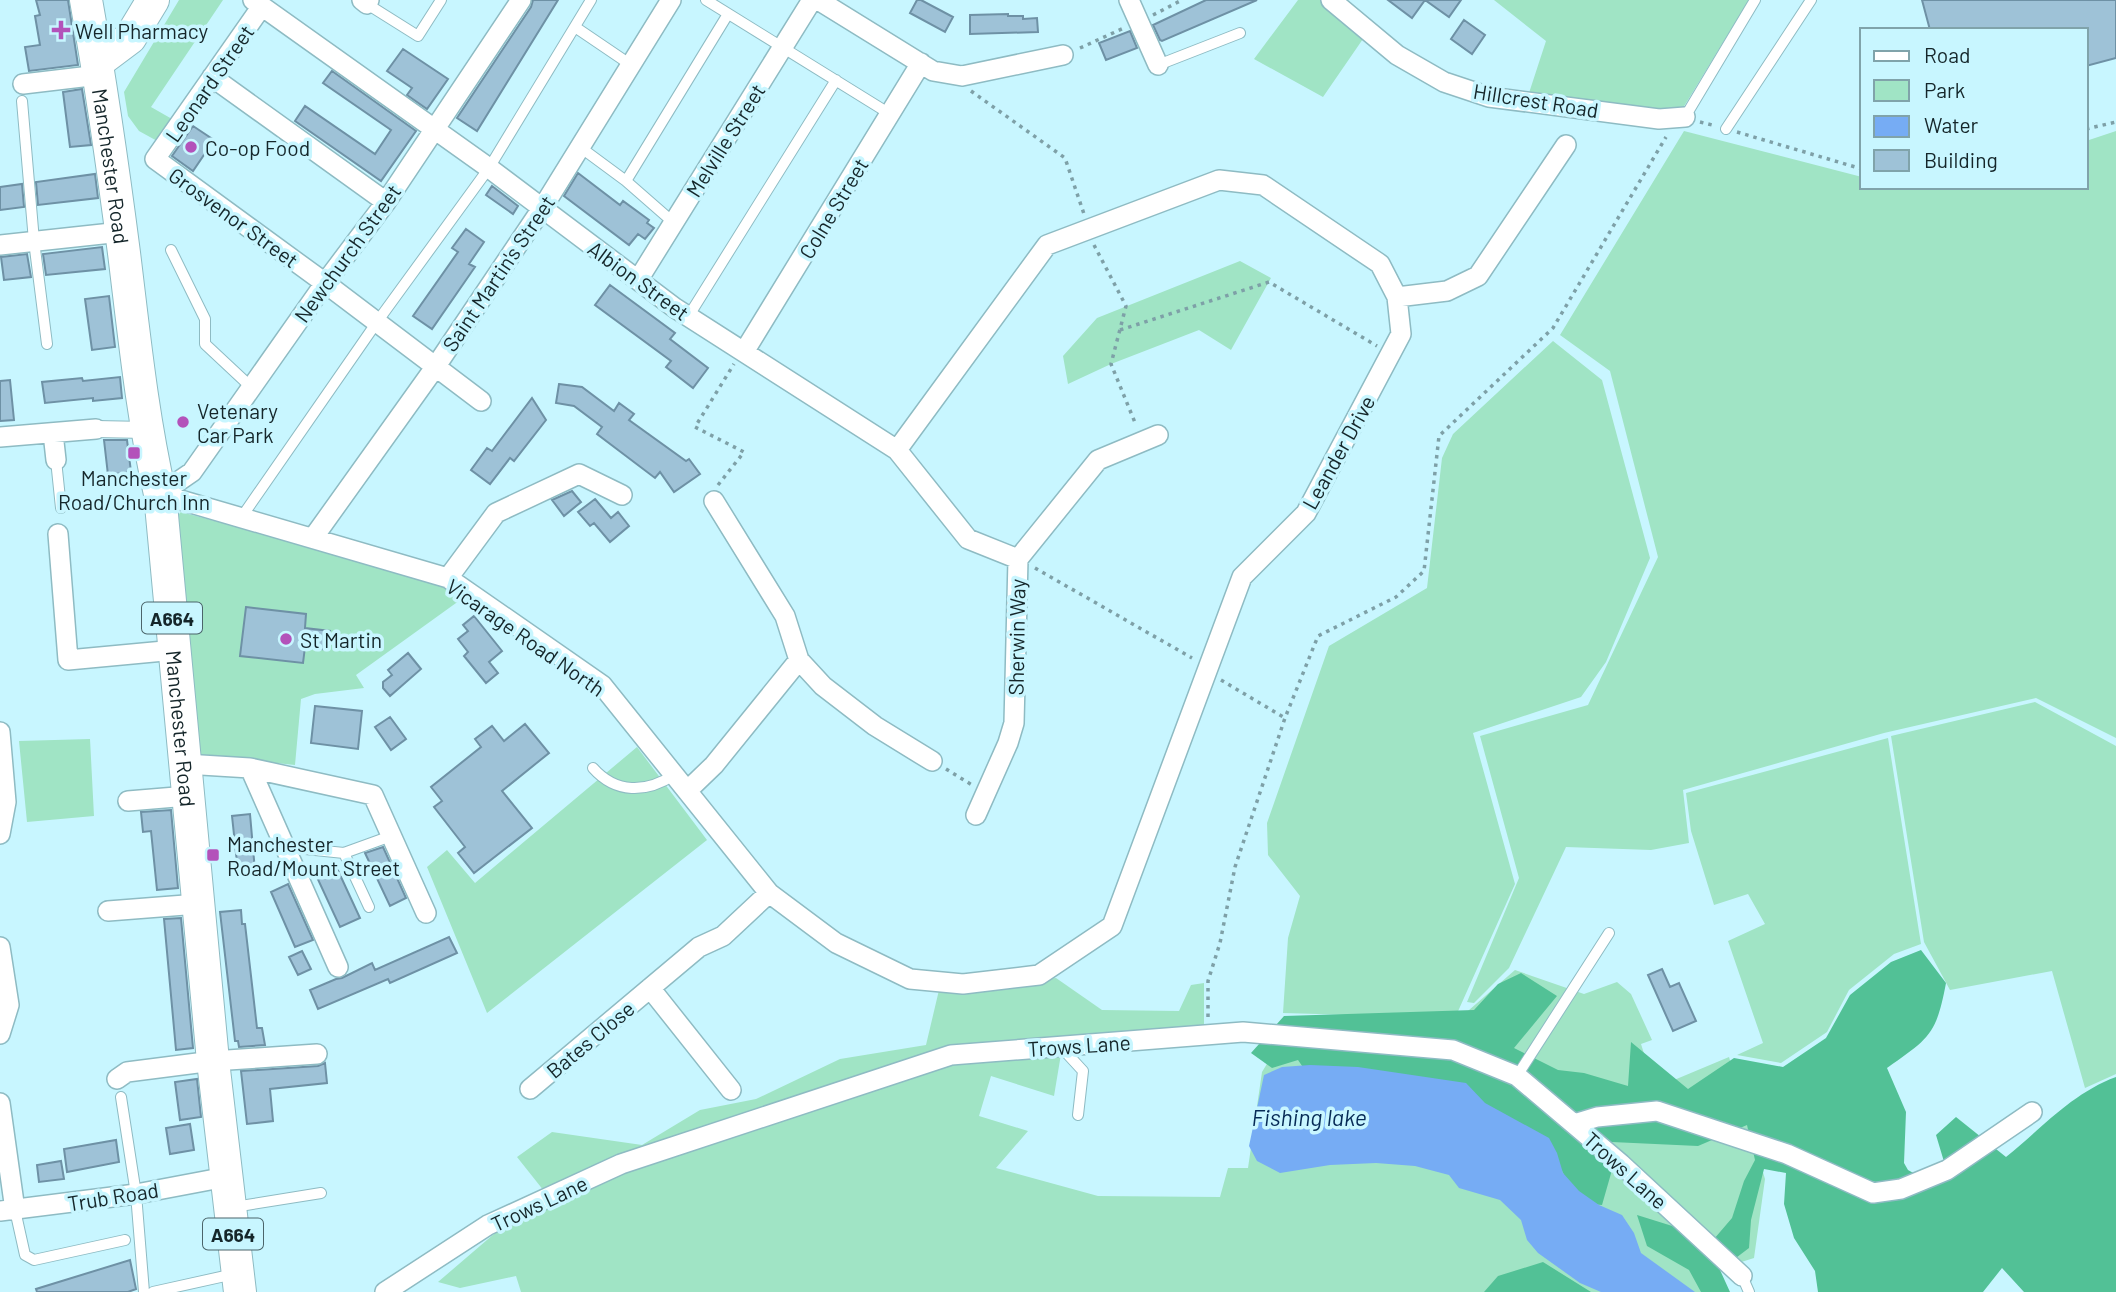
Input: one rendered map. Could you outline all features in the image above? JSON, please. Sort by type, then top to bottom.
[{"type":"main road","name":"Manchester Road","points":[[86,0],[121,232],[146,430],[160,494],[213,1061],[239,1282]]},
{"type":"main road","points":[[98,69],[130,38],[153,0]]},
{"type":"street","name":"Newchurch Street","points":[[160,494],[192,472],[325,282],[386,202],[521,0]]},
{"type":"street","name":"Saint Martin's Street","points":[[313,538],[436,366],[542,207],[671,0]]},
{"type":"street","name":"Melville Street","points":[[638,280],[812,0]]},
{"type":"street","points":[[818,0],[933,71],[962,76],[1063,55]]},
{"type":"street","points":[[1129,0],[1158,65]]},
{"type":"street","name":"Hillcrest Road","points":[[1331,0],[1397,55],[1455,86],[1489,97],[1659,118],[1685,117]]},
{"type":"street","name":"Albion Street","points":[[258,3],[489,168],[688,317],[897,450],[968,539],[1018,559]]},
{"type":"street","name":"Leonard Street","points":[[155,159],[212,78],[258,3]]},
{"type":"street","name":"Colne Street","points":[[744,352],[921,63]]},
{"type":"street","points":[[23,93],[98,69]]},
{"type":"street","points":[[212,78],[386,202]]},
{"type":"street","points":[[1397,297],[1447,291],[1478,276],[1566,145]]},
{"type":"street","name":"Grosvenor Street","points":[[155,159],[325,282],[481,401]]},
{"type":"street","name":"Leander Drive","points":[[769,893],[836,943],[910,979],[963,984],[1038,975],[1112,926],[1242,577],[1306,513],[1401,334],[1397,297],[1380,264],[1263,185],[1219,180],[1047,245],[897,450]]},
{"type":"street","points":[[0,245],[121,232]]},
{"type":"street","points":[[0,437],[96,429],[146,430]]},
{"type":"street","points":[[53,433],[56,460]]},
{"type":"street","name":"Sherwin Way","points":[[976,815],[1014,723],[1018,559],[1098,460],[1150,439]]},
{"type":"street","points":[[448,578],[496,513],[579,474],[622,495]]},
{"type":"street","name":"Vicarage Road North","points":[[160,494],[448,578],[602,685],[769,893]]},
{"type":"street","points":[[714,501],[785,616],[799,660],[823,687],[875,726],[932,761]]},
{"type":"street","points":[[58,534],[68,660],[175,650]]},
{"type":"street","points":[[687,791],[714,765],[799,660]]},
{"type":"street","points":[[0,732],[6,802],[0,834]]},
{"type":"street","points":[[185,764],[250,768],[373,795],[426,914]]},
{"type":"street","points":[[250,768],[338,967]]},
{"type":"street","points":[[128,801],[188,796]]},
{"type":"street","name":"Bates Close","points":[[530,1089],[699,947],[723,936],[769,893]]},
{"type":"street","points":[[108,911],[198,904]]},
{"type":"street","points":[[0,947],[4,1006],[0,1034]]},
{"type":"street","name":"Bates Close","points":[[650,988],[731,1090]]},
{"type":"street","name":"Trows Lane","points":[[385,1292],[488,1225],[621,1164],[950,1055],[1243,1032],[1454,1050],[1517,1076],[1622,1164],[1745,1284]]},
{"type":"street","points":[[119,1088],[127,1072],[213,1061],[317,1054]]},
{"type":"street","points":[[0,1102],[7,1211]]},
{"type":"street","points":[[1574,1124],[1597,1117],[1657,1111],[1787,1154],[1872,1193],[1901,1189],[1947,1170],[2032,1112]]},
{"type":"street","name":"Trub Road","points":[[7,1211],[136,1194],[226,1177]]},
{"type":"lane","points":[[366,1],[418,36],[441,0]]},
{"type":"lane","points":[[241,518],[377,322],[489,168],[591,0]]},
{"type":"lane","points":[[706,0],[890,114]]},
{"type":"lane","points":[[1685,117],[1755,0]]},
{"type":"lane","points":[[1726,129],[1811,0]]},
{"type":"lane","points":[[625,181],[728,14]]},
{"type":"lane","points":[[575,27],[631,65]]},
{"type":"lane","points":[[1158,65],[1240,33]]},
{"type":"lane","points":[[688,317],[836,80]]},
{"type":"lane","points":[[23,93],[34,241],[47,344]]},
{"type":"lane","points":[[580,147],[674,223]]},
{"type":"lane","points":[[171,250],[205,319],[205,344],[251,387]]},
{"type":"lane","points":[[56,460],[61,508]]},
{"type":"lane","points":[[593,768],[601,777],[624,787],[653,787],[674,775]]},
{"type":"lane","points":[[285,847],[344,853],[391,836]]},
{"type":"lane","points":[[344,853],[369,908]]},
{"type":"lane","points":[[1517,1076],[1609,933]]},
{"type":"lane","points":[[1061,1046],[1083,1071],[1078,1115]]},
{"type":"lane","points":[[119,1088],[136,1194],[144,1292]]},
{"type":"lane","points":[[230,1208],[321,1193]]},
{"type":"lane","points":[[7,1211],[23,1249],[28,1258],[33,1260],[125,1240]]},
{"type":"lane","points":[[153,1292],[239,1282]]},
{"type":"path","points":[[945,73],[1065,158],[1088,230],[1126,306],[1111,364],[1150,439]]},
{"type":"path","points":[[1209,1035],[1208,981],[1220,943],[1234,867],[1285,718],[1318,636],[1396,597],[1424,571],[1439,436],[1553,328],[1663,141],[1685,117],[1860,168]]},
{"type":"path","points":[[2088,128],[2116,121]]},
{"type":"path","points":[[1120,330],[1269,282],[1390,354]]},
{"type":"path","points":[[714,501],[716,488],[744,452],[695,427],[744,352]]},
{"type":"path","points":[[1018,559],[1208,669],[1224,683],[1285,718]]},
{"type":"path","points":[[932,761],[986,792]]},
{"type":"green space","points":[[179,0],[223,0],[151,107],[172,119],[159,142],[139,131],[128,116],[124,92]]},
{"type":"green space","points":[[1298,0],[1320,0],[1365,36],[1323,97],[1254,59]]},
{"type":"green space","points":[[1494,0],[1749,0],[1683,108],[1648,110],[1529,93],[1546,41]]},
{"type":"green space","points":[[1684,131],[1860,176],[1860,189],[2088,189],[2088,140],[2116,131],[2116,738],[2036,698],[1884,733],[1683,790],[1689,843],[1651,850],[1566,847],[1509,968],[1474,1003],[1467,1002],[1519,878],[1480,736],[1588,705],[1658,557],[1610,371],[1560,335]]},
{"type":"green space","points":[[1240,261],[1271,278],[1231,350],[1199,330],[1111,364],[1068,384],[1063,356],[1097,318]]},
{"type":"green space","points":[[1553,341],[1602,380],[1650,558],[1606,662],[1581,697],[1473,733],[1515,884],[1455,1018],[1283,1013],[1288,938],[1300,896],[1268,855],[1267,823],[1329,646],[1427,588],[1442,458],[1453,434]]},
{"type":"green space","points":[[181,512],[448,583],[463,598],[356,675],[364,688],[315,694],[301,699],[295,765],[191,754],[168,525]]},
{"type":"green space","points":[[2035,702],[2116,746],[2116,1074],[2085,1088],[2052,971],[1950,990],[1924,942],[1891,736]]},
{"type":"green space","points":[[1888,738],[1921,944],[1894,954],[1849,990],[1827,1032],[1781,1063],[1737,1055],[1763,1043],[1728,941],[1765,924],[1748,894],[1714,905],[1691,831],[1686,793]]},
{"type":"green space","points":[[90,739],[94,816],[27,822],[19,741]]},
{"type":"green space","points":[[637,747],[707,840],[487,1013],[427,867],[447,850],[475,883]]},
{"type":"green space","points":[[1921,950],[1946,983],[1938,1014],[1928,1034],[1913,1050],[1887,1068],[1906,1112],[1904,1163],[1908,1170],[1931,1183],[1948,1175],[1936,1135],[1956,1117],[2006,1157],[2071,1102],[2116,1077],[2116,1292],[2024,1292],[2002,1268],[1983,1292],[1818,1292],[1815,1271],[1794,1238],[1784,1204],[1786,1173],[1764,1169],[1751,1220],[1749,1248],[1720,1270],[1730,1292],[1701,1292],[1689,1270],[1647,1246],[1637,1215],[1714,1239],[1732,1218],[1744,1181],[1755,1160],[1747,1125],[1698,1146],[1612,1142],[1588,1148],[1612,1170],[1602,1205],[1579,1203],[1554,1156],[1311,1079],[1298,1060],[1272,1068],[1251,1053],[1284,1016],[1474,1010],[1498,984],[1521,973],[1557,996],[1514,1048],[1558,1070],[1584,1073],[1628,1086],[1631,1042],[1688,1089],[1734,1058],[1783,1067],[1826,1038],[1850,995],[1891,962]]},
{"type":"green space","points":[[1515,970],[1584,994],[1617,982],[1631,994],[1652,1040],[1641,1044],[1655,1088],[1729,1057],[1765,1179],[1754,1258],[1713,1271],[1724,1292],[521,1292],[516,1276],[460,1288],[438,1282],[544,1191],[517,1157],[552,1132],[642,1145],[700,1110],[756,1099],[840,1059],[926,1045],[939,990],[1056,978],[1102,1010],[1179,1011],[1191,985],[1204,983],[1204,1033],[1061,1054],[1054,1096],[991,1076],[979,1116],[1028,1131],[996,1168],[1098,1196],[1220,1197],[1228,1168],[1248,1168],[1262,1072],[1276,1049],[1453,1024]]},
{"type":"green space","points":[[1543,1262],[1591,1292],[1484,1292],[1498,1276]]},
{"type":"water","name":"Fishing lake","points":[[1282,1067],[1358,1067],[1466,1083],[1485,1103],[1549,1138],[1563,1173],[1579,1191],[1599,1205],[1622,1215],[1634,1233],[1641,1253],[1695,1292],[1601,1292],[1580,1283],[1538,1253],[1527,1240],[1521,1220],[1500,1200],[1459,1188],[1449,1175],[1415,1166],[1376,1163],[1330,1165],[1280,1173],[1257,1161],[1249,1146],[1264,1075]]},
{"type":"building","points":[[36,0],[68,0],[78,65],[29,71],[25,47],[40,45],[35,16],[40,15]]},
{"type":"building","points":[[533,0],[558,0],[477,131],[457,118],[531,7]]},
{"type":"building","points":[[917,0],[953,17],[945,32],[910,13]]},
{"type":"building","points":[[1206,0],[1257,0],[1160,40],[1153,25]]},
{"type":"building","points":[[1388,0],[1425,0],[1412,18]]},
{"type":"building","points":[[1425,0],[1461,0],[1449,17]]},
{"type":"building","points":[[1922,0],[2116,0],[2116,58],[2088,65],[2088,28],[1929,28]]},
{"type":"building","points":[[970,15],[1023,16],[1023,19],[1037,18],[1038,32],[970,34]]},
{"type":"building","points":[[1464,20],[1485,35],[1472,54],[1451,39]]},
{"type":"building","points":[[1130,31],[1137,48],[1106,60],[1099,43]]},
{"type":"building","points":[[403,49],[448,79],[427,109],[407,95],[412,88],[387,71]]},
{"type":"building","points":[[332,71],[416,131],[381,181],[295,121],[305,106],[375,154],[391,130],[323,83]]},
{"type":"building","points":[[82,89],[91,145],[70,147],[63,92]]},
{"type":"building","name":"Co-op Food","points":[[193,126],[214,140],[193,171],[172,156]]},
{"type":"building","points":[[578,173],[620,205],[623,201],[649,220],[647,223],[654,228],[645,239],[638,234],[629,245],[564,196]]},
{"type":"building","points":[[95,174],[98,198],[38,205],[36,182]]},
{"type":"building","points":[[22,184],[24,207],[0,210],[0,187]]},
{"type":"building","points":[[492,186],[518,206],[513,214],[486,195]]},
{"type":"building","points":[[466,229],[484,242],[469,264],[475,267],[432,329],[413,316],[458,252],[452,248]]},
{"type":"building","points":[[102,247],[105,269],[46,275],[43,254]]},
{"type":"building","points":[[27,254],[31,277],[4,280],[1,257]]},
{"type":"building","points":[[610,285],[675,333],[670,339],[708,368],[693,388],[666,367],[671,361],[595,305]]},
{"type":"building","points":[[109,296],[115,347],[92,350],[85,299]]},
{"type":"building","points":[[120,377],[122,398],[45,403],[42,382]]},
{"type":"building","points":[[10,380],[14,420],[0,421],[0,381]]},
{"type":"building","points":[[559,384],[582,387],[614,411],[619,403],[634,414],[629,420],[686,461],[689,459],[700,474],[674,492],[660,472],[655,478],[597,434],[602,427],[574,406],[556,403]]},
{"type":"building","points":[[532,398],[546,420],[514,461],[510,458],[490,484],[471,470],[487,448],[492,451]]},
{"type":"building","points":[[104,440],[127,440],[131,472],[108,475]]},
{"type":"building","points":[[572,491],[581,502],[564,516],[552,500]]},
{"type":"building","points":[[595,499],[611,518],[618,512],[629,526],[610,542],[594,523],[590,526],[578,512]]},
{"type":"building","name":"St Martin","points":[[246,607],[306,614],[305,628],[330,631],[328,650],[305,647],[303,663],[240,656]]},
{"type":"building","points":[[474,616],[502,651],[489,662],[498,673],[486,683],[464,656],[468,652],[458,639],[468,631],[463,625]]},
{"type":"building","points":[[408,653],[421,669],[390,696],[383,688],[383,682],[392,675],[388,670]]},
{"type":"building","points":[[315,706],[362,711],[358,749],[311,743]]},
{"type":"building","points":[[390,717],[406,739],[391,750],[375,727]]},
{"type":"building","points":[[525,724],[549,753],[502,791],[532,828],[474,873],[458,853],[465,847],[434,807],[442,801],[431,787],[481,747],[475,739],[492,726],[504,741]]},
{"type":"building","points":[[171,810],[178,888],[157,890],[151,831],[143,832],[141,812]]},
{"type":"building","points":[[250,814],[255,871],[238,872],[232,816]]},
{"type":"building","points":[[383,847],[406,898],[390,906],[365,853]]},
{"type":"building","points":[[335,864],[360,918],[340,927],[315,873]]},
{"type":"building","points":[[288,884],[313,940],[295,947],[271,892]]},
{"type":"building","points":[[241,910],[257,1028],[262,1028],[265,1045],[239,1047],[238,1041],[235,1041],[220,912]]},
{"type":"building","points":[[181,918],[193,1048],[176,1050],[164,919]]},
{"type":"building","points":[[449,937],[457,953],[390,983],[388,979],[318,1009],[310,990],[372,963],[375,970]]},
{"type":"building","points":[[302,951],[311,969],[298,975],[289,957]]},
{"type":"building","points":[[1662,969],[1670,987],[1679,983],[1696,1021],[1673,1031],[1648,975]]},
{"type":"building","points":[[325,1063],[327,1083],[270,1089],[273,1121],[247,1124],[241,1071],[318,1066]]},
{"type":"building","points":[[197,1079],[201,1117],[180,1120],[175,1082]]},
{"type":"building","points":[[190,1124],[194,1150],[170,1154],[166,1128]]},
{"type":"building","points":[[116,1140],[119,1162],[67,1172],[64,1149]]},
{"type":"building","points":[[61,1161],[64,1179],[39,1182],[37,1165]]},
{"type":"building","points":[[130,1260],[136,1289],[128,1292],[37,1292],[36,1289]]},
{"type":"place","name":"Well Pharmacy","points":[[61,30]]},
{"type":"place","name":"Co-op Food","points":[[191,147]]},
{"type":"place","name":"Vetenary Car Park","points":[[183,422]]},
{"type":"place","name":"Manchester Road/Church Inn","points":[[134,453]]},
{"type":"place","name":"St Martin","points":[[286,639]]},
{"type":"place","name":"Manchester Road/Mount Street","points":[[213,855]]}]
